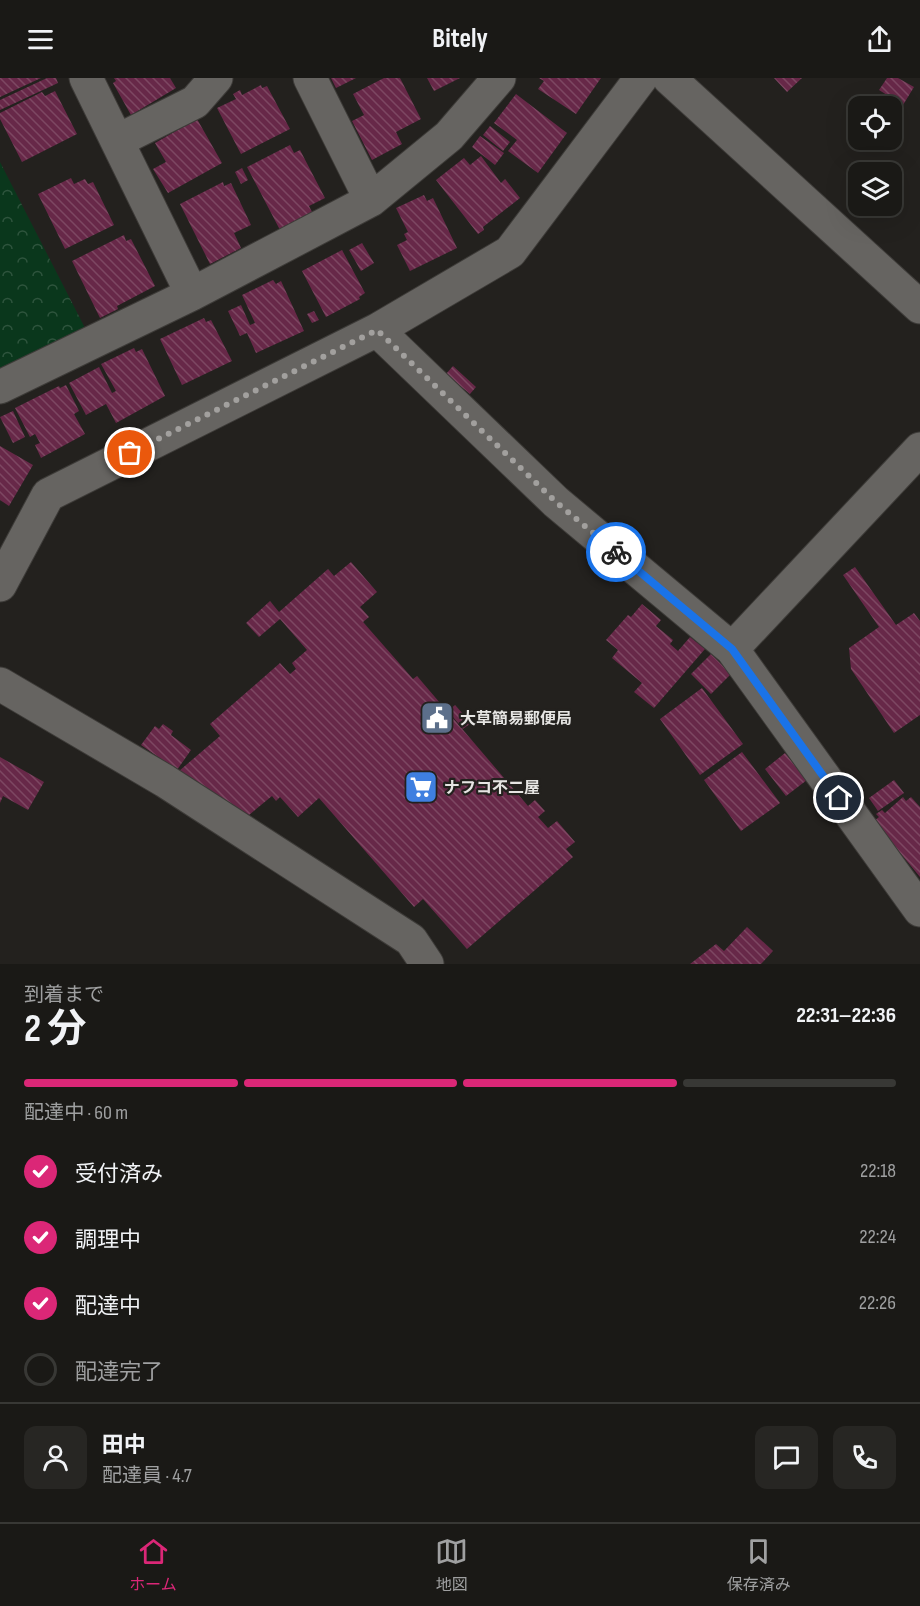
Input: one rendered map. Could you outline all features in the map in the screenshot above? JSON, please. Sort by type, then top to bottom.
[{"type":"street","points":[[86,78],[192,294]]},
{"type":"street","points":[[117,141],[195,102],[216,78]]},
{"type":"street","points":[[310,78],[371,200]]},
{"type":"street","points":[[0,387],[192,294],[371,200],[449,136],[499,78]]},
{"type":"street","points":[[0,585],[48,495],[377,330],[510,252],[641,78]]},
{"type":"street","points":[[669,78],[920,307]]},
{"type":"street","points":[[377,330],[556,502],[732,649],[920,910]]},
{"type":"street","points":[[732,649],[920,449]]},
{"type":"street","points":[[0,684],[165,781],[411,940],[427,964]]},
{"type":"green space","points":[[0,162],[86,330],[0,374]]},
{"type":"building","points":[[0,78],[41,78],[0,97]]},
{"type":"building","points":[[47,78],[56,78],[58,83],[0,110],[0,100]]},
{"type":"building","points":[[114,78],[170,78],[176,88],[131,115],[113,83],[116,81]]},
{"type":"building","points":[[331,78],[356,78],[336,88]]},
{"type":"building","points":[[384,78],[400,78],[421,119],[396,132],[402,144],[372,160],[352,121],[364,115],[353,94]]},
{"type":"building","points":[[427,78],[460,78],[434,91]]},
{"type":"building","points":[[539,78],[601,78],[576,114],[538,89],[544,81]]},
{"type":"building","points":[[774,78],[802,78],[787,92]]},
{"type":"building","points":[[887,78],[898,78],[914,87],[903,105],[902,96],[889,96],[879,90]]},
{"type":"building","points":[[261,85],[262,88],[267,86],[290,129],[241,154],[217,108],[236,99],[233,94],[240,90],[242,95]]},
{"type":"building","points":[[55,91],[77,134],[22,162],[0,119],[0,113],[42,92],[45,96]]},
{"type":"building","points":[[516,94],[567,133],[538,173],[508,151],[517,140],[494,123]]},
{"type":"building","points":[[197,119],[222,163],[168,193],[153,169],[166,162],[155,143]]},
{"type":"building","points":[[490,126],[510,142],[503,151],[483,135]]},
{"type":"building","points":[[480,136],[504,153],[495,165],[472,147]]},
{"type":"building","points":[[290,145],[294,153],[300,150],[325,198],[309,206],[313,214],[280,230],[247,167]]},
{"type":"building","points":[[481,156],[501,183],[505,179],[520,198],[483,227],[484,230],[478,234],[436,180],[464,158],[470,165]]},
{"type":"building","points":[[242,168],[248,180],[241,184],[235,172]]},
{"type":"building","points":[[71,178],[74,184],[85,179],[88,184],[93,182],[114,225],[65,249],[38,194]]},
{"type":"building","points":[[223,182],[224,186],[231,183],[251,225],[234,233],[241,248],[210,264],[180,204]]},
{"type":"building","points":[[424,195],[427,201],[433,198],[457,248],[410,271],[397,245],[407,240],[404,234],[408,232],[396,208]]},
{"type":"building","points":[[124,235],[126,241],[131,239],[155,286],[117,306],[118,309],[100,318],[72,261]]},
{"type":"building","points":[[362,243],[374,263],[361,271],[349,250]]},
{"type":"building","points":[[342,250],[365,293],[359,297],[360,299],[326,317],[302,271]]},
{"type":"building","points":[[273,280],[276,284],[281,281],[304,331],[256,353],[247,333],[240,336],[228,311],[241,305],[250,325],[255,323],[242,295]]},
{"type":"building","points":[[314,311],[319,320],[312,323],[307,314]]},
{"type":"building","points":[[204,318],[206,322],[211,320],[232,361],[182,385],[160,339]]},
{"type":"building","points":[[134,348],[136,352],[142,349],[165,396],[116,423],[106,404],[86,415],[69,383],[99,367],[112,393],[116,391],[101,364]]},
{"type":"building","points":[[453,366],[476,387],[470,394],[446,374]]},
{"type":"building","points":[[66,385],[79,411],[74,414],[85,434],[41,458],[35,445],[40,443],[35,434],[30,437],[15,408],[59,386],[60,388]]},
{"type":"building","points":[[13,411],[25,437],[13,443],[0,417]]},
{"type":"building","points":[[0,446],[33,465],[9,506],[0,500]]},
{"type":"building","points":[[351,562],[377,592],[360,607],[369,617],[363,622],[413,679],[417,676],[528,806],[535,800],[545,811],[538,817],[548,828],[557,821],[575,842],[566,849],[573,857],[467,949],[423,899],[414,907],[319,798],[298,817],[280,797],[276,801],[272,796],[249,815],[179,771],[220,736],[210,724],[280,663],[290,674],[296,669],[292,663],[307,650],[280,619],[259,637],[246,623],[270,601],[279,612],[328,569],[334,576]]},
{"type":"building","points":[[855,567],[896,625],[914,613],[920,621],[920,715],[894,733],[851,669],[849,648],[879,627],[843,575]]},
{"type":"building","points":[[642,604],[661,620],[656,626],[673,640],[670,644],[678,651],[690,637],[705,649],[654,708],[634,692],[642,683],[612,658],[618,650],[606,640],[628,615],[631,617]]},
{"type":"building","points":[[711,654],[731,674],[711,694],[691,674]]},
{"type":"building","points":[[702,688],[743,744],[700,775],[660,719]]},
{"type":"building","points":[[455,705],[471,723],[463,729],[448,711]]},
{"type":"building","points":[[163,724],[173,731],[171,735],[191,750],[177,770],[141,745],[155,726],[159,729]]},
{"type":"building","points":[[742,752],[780,803],[741,831],[704,780]]},
{"type":"building","points":[[785,753],[807,780],[786,796],[765,769]]},
{"type":"building","points":[[0,757],[44,782],[28,810],[3,796],[0,803]]},
{"type":"building","points":[[894,780],[904,793],[878,811],[869,798]]},
{"type":"building","points":[[903,797],[906,801],[911,797],[920,807],[920,877],[874,821],[879,817],[876,814],[882,810],[885,813]]},
{"type":"building","points":[[747,927],[773,951],[761,964],[690,964],[716,944],[724,951]]},
{"type":"way so far","points":[[130,453],[377,330],[556,502],[616,552]]},
{"type":"place","name":"大草簡易郵便局","points":[[437,718]]},
{"type":"place","name":"ナフコ不二屋","points":[[421,787]]},
{"type":"route","points":[[616,552],[732,649],[839,798]]}]
